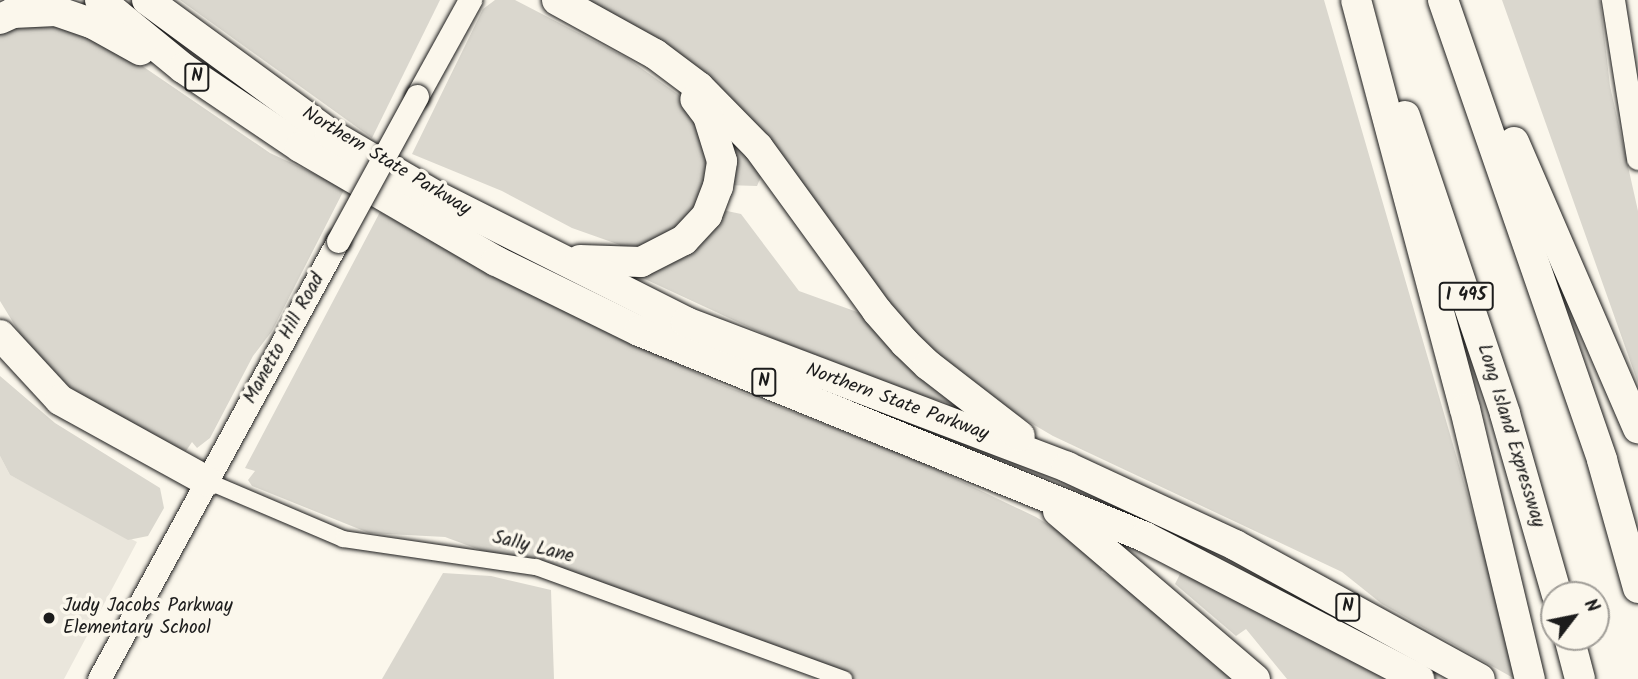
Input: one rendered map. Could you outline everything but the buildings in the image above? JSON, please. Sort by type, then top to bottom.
[{"type":"highway","name":"Northern State Parkway","points":[[100,0],[183,68],[300,147],[496,261],[639,331],[1169,548],[1419,679]]},
{"type":"highway","name":"Northern State Parkway","points":[[147,0],[330,134],[436,196],[686,322],[1067,467],[1235,545],[1480,679]]},
{"type":"highway","points":[[535,0],[647,61],[691,93],[708,116],[722,161],[719,187],[707,215],[684,240],[662,254],[618,263],[563,258]]},
{"type":"highway","points":[[557,0],[655,54],[699,87],[758,147],[877,311],[905,343],[989,414],[1067,467]]},
{"type":"highway","points":[[1356,0],[1514,608],[1530,679]]},
{"type":"highway","name":"Long Island Expressway","points":[[1364,0],[1505,414],[1553,581]]},
{"type":"highway","points":[[1443,0],[1602,460],[1638,588]]},
{"type":"highway","points":[[1452,0],[1638,428]]},
{"type":"highway","points":[[0,19],[13,13],[57,11],[183,68]]},
{"type":"highway","points":[[0,335],[60,400],[207,481]]},
{"type":"highway","points":[[1036,493],[1255,679]]},
{"type":"highway","points":[[1573,651],[1580,679]]},
{"type":"main road","name":"Manetto Hill Road","points":[[100,679],[470,0]]},
{"type":"main road","points":[[1613,0],[1638,158]]},
{"type":"street","name":"Sally Lane","points":[[207,481],[343,539],[536,567],[845,679]]},
{"type":"shaded area","points":[[180,0],[440,0],[372,138]]},
{"type":"shaded area","points":[[495,0],[515,0],[627,58],[679,95],[708,133],[715,177],[674,238],[622,252],[620,245],[572,228],[502,191],[412,154],[483,9]]},
{"type":"shaded area","points":[[571,0],[1324,0],[1497,596],[1515,679],[1382,604],[1342,572],[1053,436],[987,397],[923,346],[883,301],[790,169]]},
{"type":"shaded area","points":[[1502,0],[1600,0],[1610,86],[1638,211],[1638,383]]},
{"type":"shaded area","points":[[22,21],[88,29],[270,153],[345,188],[272,331],[253,356],[210,438],[197,448],[192,442],[186,451],[173,447],[119,421],[66,384],[22,337],[0,301],[0,32]]},
{"type":"shaded area","points":[[725,129],[765,167],[757,186],[725,185]]},
{"type":"shaded area","points":[[718,209],[741,214],[799,291],[871,317],[971,409],[922,396],[772,338],[634,274]]},
{"type":"shaded area","points":[[380,212],[552,305],[723,385],[917,460],[1036,517],[1106,560],[1101,572],[1167,607],[1243,679],[830,679],[445,537],[369,533],[252,486],[248,480],[255,471],[245,468]]},
{"type":"shaded area","points":[[0,376],[55,423],[160,488],[164,508],[148,536],[128,540],[10,475],[0,456]]},
{"type":"shaded area","name":"Judy Jacobs Parkway Elementary School","points":[[0,456],[10,475],[137,542],[64,679],[0,679]]},
{"type":"shaded area","points":[[1182,570],[1392,679],[1287,679],[1246,629],[1236,636],[1175,584]]},
{"type":"shaded area","points":[[443,573],[491,576],[551,590],[554,679],[382,679]]},
{"type":"place","name":"Judy Jacobs Parkway Elementary School","points":[[49,618]]}]
